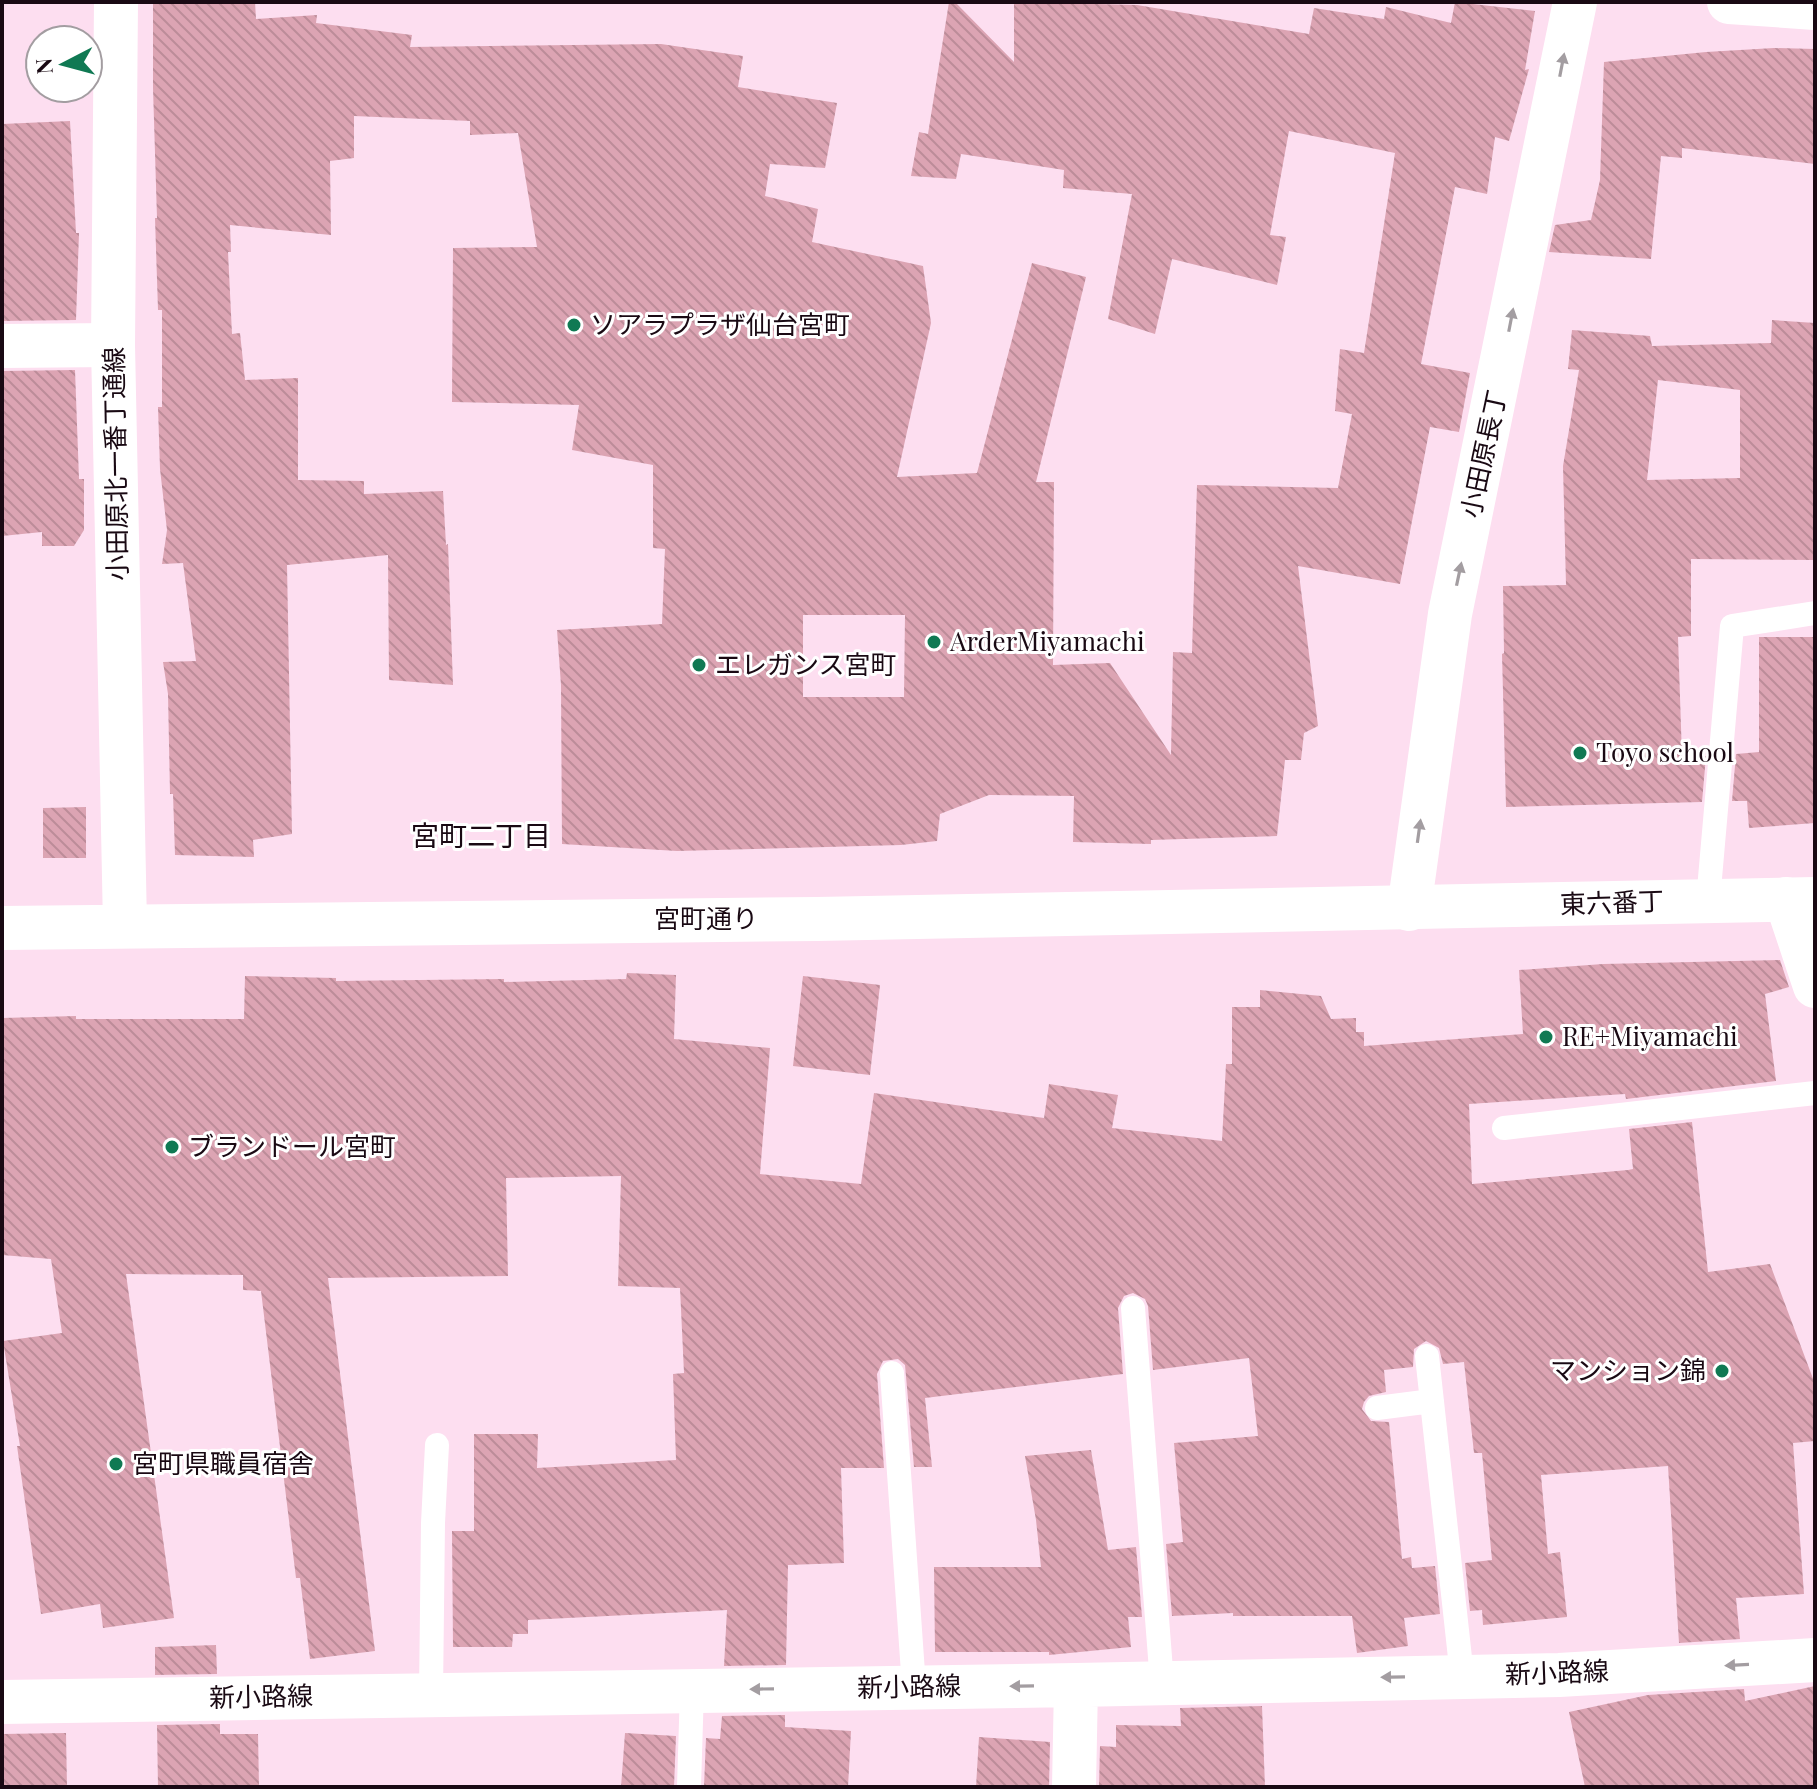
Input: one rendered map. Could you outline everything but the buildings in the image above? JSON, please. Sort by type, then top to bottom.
[{"type":"street","name":"小田原北一番丁通線","points":[[116,2],[113,345],[125,925]]},
{"type":"street","name":"小田原長丁","points":[[1409,909],[1450,614],[1575,2]]},
{"type":"street","points":[[1729,2],[1815,8]]},
{"type":"street","points":[[2,346],[113,345]]},
{"type":"street","points":[[1800,899],[1815,986]]},
{"type":"street","name":"東六番丁","points":[[1409,909],[1800,899]]},
{"type":"street","name":"宮町通り","points":[[2,928],[1409,909]]},
{"type":"street","name":"新小路線","points":[[2,1702],[1559,1675],[1815,1660]]},
{"type":"street","points":[[1074,1787],[1076,1685]]},
{"type":"lane","points":[[1708,901],[1732,626],[1815,613]]},
{"type":"lane","points":[[1504,1128],[1815,1093]]},
{"type":"lane","points":[[1133,1308],[1162,1683]]},
{"type":"lane","points":[[1427,1356],[1462,1676]]},
{"type":"lane","points":[[892,1373],[914,1687]]},
{"type":"lane","points":[[1377,1408],[1432,1401]]},
{"type":"lane","points":[[431,1694],[437,1445]]},
{"type":"lane","points":[[689,1787],[692,1689]]},
{"type":"place","name":"ソアラプラザ仙台宮町","points":[[574,325]]},
{"type":"place","name":"ArderMiyamachi","points":[[934,642]]},
{"type":"place","name":"エレガンス宮町","points":[[699,665]]},
{"type":"place","name":"Toyo school","points":[[1580,753]]},
{"type":"place","name":"RE+Miyamachi","points":[[1546,1037]]},
{"type":"place","name":"ブランドール宮町","points":[[172,1147]]},
{"type":"place","name":"マンション錦","points":[[1722,1371]]},
{"type":"place","name":"宮町県職員宿舎","points":[[116,1464]]},
{"type":"district","name":"宮町二丁目","points":[[481,836]]}]
